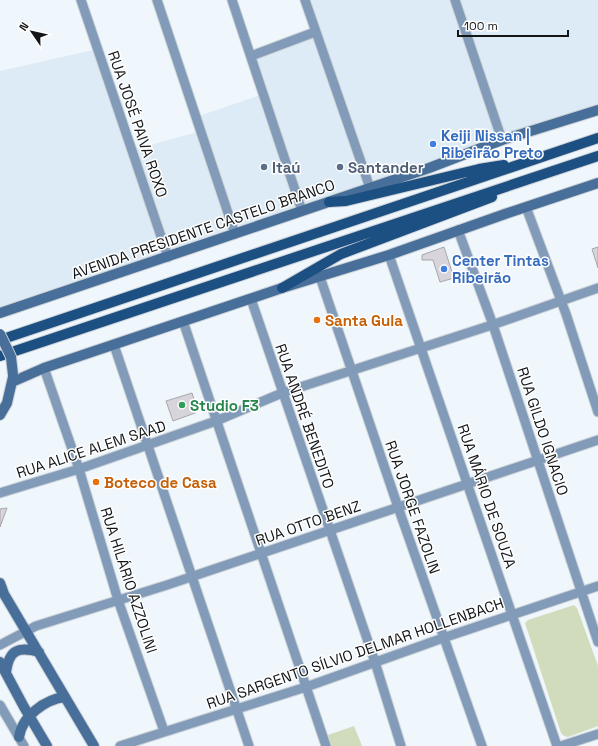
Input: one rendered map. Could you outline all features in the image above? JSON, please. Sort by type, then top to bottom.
[{"type":"main road","name":"AVENIDA PRESIDENTE CASTELO BRANCO","points":[[0,313],[429,168],[502,140],[598,110]]},
{"type":"main road","points":[[0,340],[598,138]]},
{"type":"main road","points":[[0,356],[598,156]]},
{"type":"main road","points":[[329,202],[346,201],[479,169],[532,161]]},
{"type":"main road","points":[[282,288],[341,254],[477,204],[554,170]]},
{"type":"main road","points":[[12,379],[282,288],[389,255],[526,207],[598,185]]},
{"type":"main road","points":[[0,334],[10,357],[12,379],[7,402],[0,415]]},
{"type":"main road","points":[[0,583],[2,593],[94,746]]},
{"type":"main road","points":[[6,672],[8,661],[14,652],[21,648],[38,652]]},
{"type":"main road","points":[[0,662],[30,717],[48,746]]},
{"type":"main road","points":[[21,741],[23,724],[30,717],[45,703],[55,698],[65,697]]},
{"type":"street","name":"RUA JOSÉ PAIVA ROXO","points":[[81,0],[168,257]]},
{"type":"street","points":[[157,0],[235,234]]},
{"type":"street","points":[[232,0],[302,211]]},
{"type":"street","points":[[305,0],[370,188]]},
{"type":"street","points":[[455,0],[502,140]]},
{"type":"street","points":[[251,56],[315,32]]},
{"type":"street","points":[[526,207],[562,300],[598,412]]},
{"type":"street","name":"RUA GILDO IGNACIO","points":[[458,230],[538,460],[580,592],[598,642]]},
{"type":"street","name":"RUA MÁRIO DE SOUZA","points":[[389,255],[557,746]]},
{"type":"street","name":"RUA JORGE FAZOLIN","points":[[320,277],[353,370],[443,638],[482,746]]},
{"type":"street","name":"RUA ALICE ALEM SAAD","points":[[0,494],[79,469],[216,421],[282,393],[492,325],[598,288]]},
{"type":"street","name":"RUA ANDRÉ BENEDITO","points":[[251,299],[375,662],[401,746]]},
{"type":"street","points":[[183,321],[260,554],[326,746]]},
{"type":"street","points":[[114,345],[249,746]]},
{"type":"street","name":"RUA HILÁRIO AZZOLINI","points":[[44,368],[79,469],[118,600],[164,731]]},
{"type":"street","name":"RUA OTTO BENZ","points":[[0,645],[25,630],[192,577],[598,440]]},
{"type":"street","name":"RUA SARGENTO SÍLVIO DELMAR HOLLENBACH","points":[[120,746],[306,687],[512,614],[598,586]]},
{"type":"street","points":[[0,705],[21,741]]},
{"type":"street","points":[[561,746],[598,734]]},
{"type":"shaded area","points":[[305,0],[598,0],[598,110],[0,313],[0,71],[98,49],[132,150],[201,131],[196,117],[263,94],[251,56],[315,32]]},
{"type":"green space","points":[[574,605],[577,608],[598,666],[598,726],[568,737],[561,733],[525,623],[528,620]]},
{"type":"green space","points":[[354,726],[362,746],[331,746],[328,735]]},
{"type":"building","name":"Center Tintas Ribeirão","points":[[444,247],[454,278],[440,282],[433,260],[422,260],[422,255]]},
{"type":"building","points":[[598,247],[598,268],[592,249]]},
{"type":"building","name":"Studio F3","points":[[192,393],[197,409],[195,413],[173,421],[166,401]]},
{"type":"building","points":[[7,508],[0,527],[0,509]]},
{"type":"place","name":"Keiji Nissan | Ribeirão Preto","points":[[433,144]]},
{"type":"place","name":"Itaú","points":[[264,167]]},
{"type":"place","name":"Santander","points":[[340,167]]},
{"type":"place","name":"Center Tintas Ribeirão","points":[[444,269]]},
{"type":"place","name":"Santa Gula","points":[[317,320]]},
{"type":"place","name":"Studio F3","points":[[182,405]]},
{"type":"place","name":"Boteco de Casa","points":[[96,482]]}]
